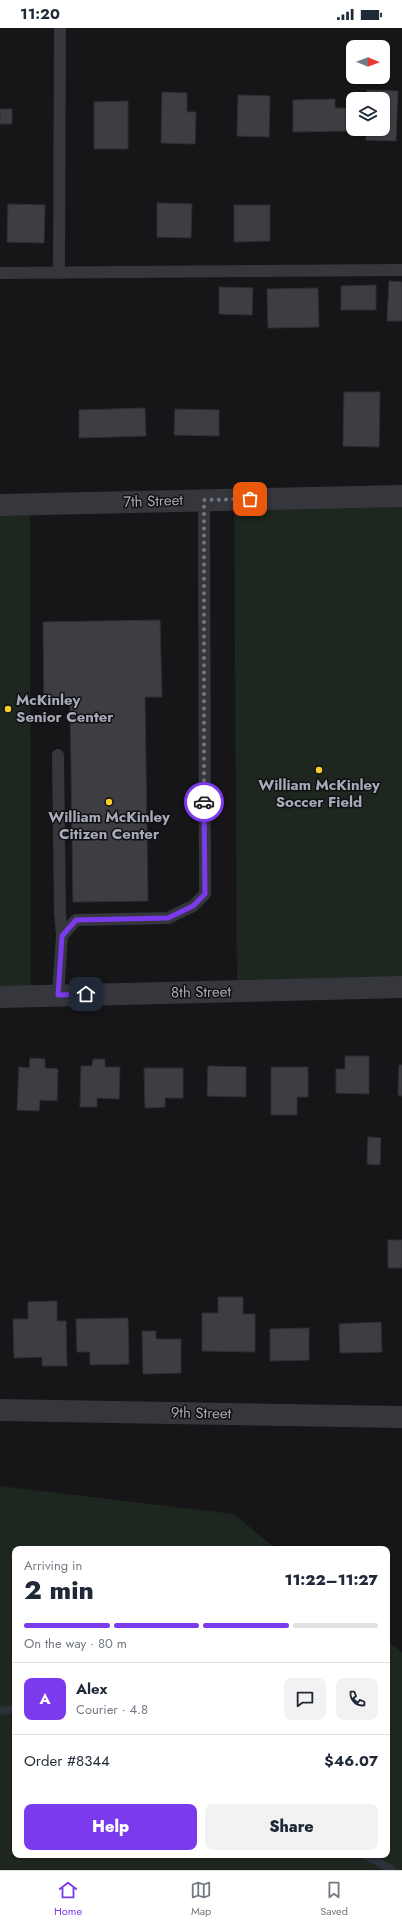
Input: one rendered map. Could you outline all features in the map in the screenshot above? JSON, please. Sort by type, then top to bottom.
[{"type":"street","name":"7th Street","points":[[0,505],[402,496]]},
{"type":"street","name":"8th Street","points":[[0,997],[402,987]]},
{"type":"street","name":"9th Street","points":[[0,1410],[402,1417]]},
{"type":"lane","points":[[59,273],[60,28]]},
{"type":"lane","points":[[0,273],[402,270]]},
{"type":"lane","points":[[62,936],[76,920],[168,918],[193,906],[205,894],[204,500]]},
{"type":"lane","points":[[58,755],[60,913],[62,936],[58,995]]},
{"type":"shaded area","name":"William McKinley Soccer Field","points":[[402,496],[402,987],[237,991],[234,499]]},
{"type":"shaded area","points":[[0,505],[30,505],[31,996],[0,997]]},
{"type":"shaded area","points":[[0,1486],[234,1514],[272,1546],[12,1546],[12,1858],[390,1858],[390,1642],[402,1652],[402,1870],[0,1870]]},
{"type":"building","points":[[367,90],[398,91],[396,141],[366,140],[366,136],[390,136],[390,92],[367,92]]},
{"type":"building","points":[[162,92],[187,93],[187,112],[196,112],[195,144],[161,143]]},
{"type":"building","points":[[238,95],[270,96],[269,137],[237,136]]},
{"type":"building","points":[[335,99],[335,108],[346,108],[346,131],[293,132],[293,100]]},
{"type":"building","points":[[128,101],[128,149],[94,149],[94,102]]},
{"type":"building","points":[[0,109],[12,109],[12,124],[0,124]]},
{"type":"building","points":[[157,203],[192,204],[191,238],[157,237]]},
{"type":"building","points":[[8,204],[45,205],[44,243],[7,242]]},
{"type":"building","points":[[234,205],[270,205],[270,241],[234,242]]},
{"type":"building","points":[[389,281],[402,282],[402,321],[387,321]]},
{"type":"building","points":[[376,285],[376,310],[341,310],[341,286]]},
{"type":"building","points":[[219,287],[253,288],[252,315],[219,314]]},
{"type":"building","points":[[318,288],[319,327],[268,328],[267,289]]},
{"type":"building","points":[[344,392],[380,392],[379,447],[343,446]]},
{"type":"building","points":[[145,408],[146,436],[79,438],[79,410]]},
{"type":"building","points":[[175,409],[219,410],[219,436],[174,435]]},
{"type":"building","name":"William McKinley Citizen Center","points":[[160,620],[162,697],[145,697],[148,901],[73,902],[70,702],[44,703],[43,622]]},
{"type":"building","points":[[345,1056],[369,1056],[369,1094],[336,1093],[336,1069],[345,1069]]},
{"type":"building","points":[[30,1058],[45,1059],[45,1068],[58,1069],[57,1101],[40,1100],[39,1111],[17,1110],[19,1067],[29,1068]]},
{"type":"building","points":[[93,1059],[105,1059],[105,1067],[120,1067],[119,1099],[97,1098],[97,1107],[80,1107],[81,1066],[92,1066]]},
{"type":"building","points":[[399,1065],[402,1065],[402,1096],[398,1095]]},
{"type":"building","points":[[208,1066],[246,1067],[246,1097],[207,1096]]},
{"type":"building","points":[[271,1067],[308,1067],[308,1097],[297,1097],[297,1115],[271,1115]]},
{"type":"building","points":[[144,1068],[183,1068],[183,1098],[165,1098],[165,1107],[145,1108]]},
{"type":"building","points":[[368,1137],[381,1138],[380,1165],[367,1164]]},
{"type":"building","points":[[388,1240],[402,1240],[402,1268],[388,1268]]},
{"type":"building","points":[[218,1297],[243,1297],[243,1314],[255,1314],[255,1352],[202,1351],[202,1313],[218,1313]]},
{"type":"building","points":[[57,1301],[57,1321],[66,1321],[67,1366],[42,1366],[42,1357],[14,1358],[13,1319],[28,1319],[28,1302]]},
{"type":"building","points":[[128,1318],[129,1364],[90,1365],[90,1352],[77,1352],[76,1319]]},
{"type":"building","points":[[381,1322],[382,1352],[340,1353],[339,1324]]},
{"type":"building","points":[[309,1328],[309,1360],[270,1361],[270,1329]]},
{"type":"building","points":[[142,1331],[156,1331],[156,1339],[181,1339],[181,1373],[143,1374]]},
{"type":"waterway","points":[[0,1711],[12,1709]]},
{"type":"waterway","points":[[371,1858],[392,1870]]},
{"type":"way so far","points":[[204,802],[204,500],[250,499]]},
{"type":"place","name":"McKinley Senior Center","points":[[8,709]]},
{"type":"place","name":"William McKinley Soccer Field","points":[[319,770]]},
{"type":"place","name":"William McKinley Citizen Center","points":[[109,802]]},
{"type":"route","points":[[86,994],[58,995],[62,936],[76,920],[168,918],[193,906],[205,894],[204,802]]}]
